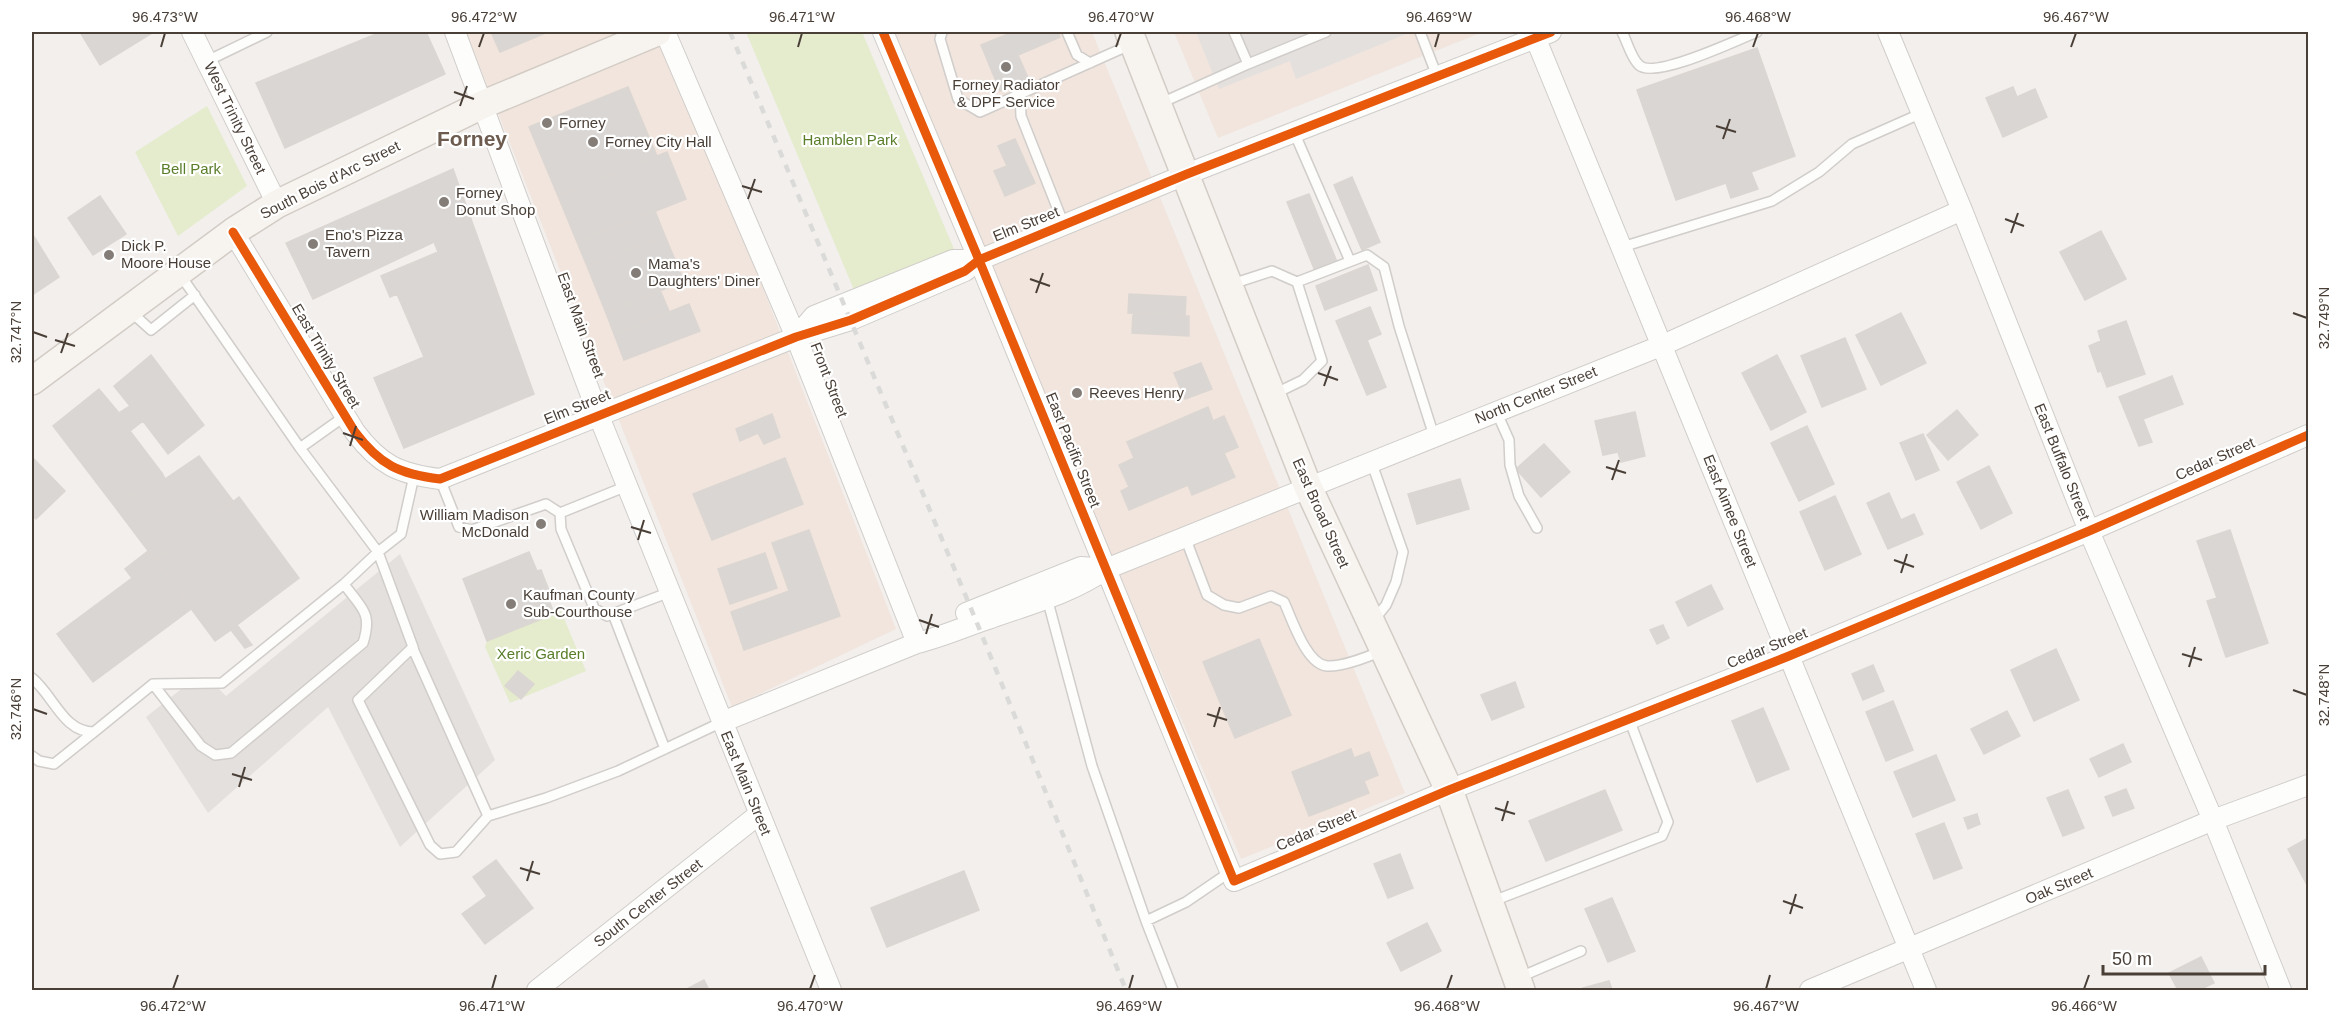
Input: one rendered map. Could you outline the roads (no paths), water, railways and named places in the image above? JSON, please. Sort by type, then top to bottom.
[{"type":"main road","name":"South Bois d'Arc Street","points":[[32,381],[233,232],[277,204],[484,104],[657,32]]},
{"type":"main road","name":"East Broad Street","points":[[1132,37],[1308,487],[1449,790],[1518,985]]},
{"type":"street","name":"West Trinity Street","points":[[192,32],[277,204]]},
{"type":"street","name":"East Main Street","points":[[455,32],[484,104],[598,414],[831,990]]},
{"type":"street","name":"Front Street","points":[[665,32],[796,337],[916,643]]},
{"type":"street","name":"East Pacific Street","points":[[883,32],[1232,877]]},
{"type":"street","name":"East Buffalo Street","points":[[1888,32],[1962,210],[2089,531],[2213,820],[2281,990]]},
{"type":"street","name":"Elm Street","points":[[414,476],[440,479],[598,414],[796,337],[851,320],[965,271],[979,260],[1187,174],[1540,34]]},
{"type":"street","name":"East Aimee Street","points":[[1540,34],[1622,247],[1926,990]]},
{"type":"street","name":"North Center Street","points":[[974,617],[1047,598],[1090,580],[1106,569],[1662,345],[1962,210]]},
{"type":"street","name":"East Trinity Street","points":[[233,232],[355,432],[377,458],[397,470],[414,476]]},
{"type":"street","name":"Cedar Street","points":[[1232,877],[1789,656],[2089,531],[2308,435]]},
{"type":"street","name":"North Center Street","points":[[974,617],[1081,567],[1106,569]]},
{"type":"street","points":[[722,722],[916,643],[937,638],[974,617]]},
{"type":"street","name":"Oak Street","points":[[1810,990],[1910,950],[2213,820],[2308,785]]},
{"type":"street","name":"South Center Street","points":[[537,990],[758,814]]},
{"type":"lane","points":[[207,62],[267,32]]},
{"type":"lane","points":[[942,32],[940,39],[958,99],[980,112],[1090,63],[1132,37]]},
{"type":"lane","points":[[1067,32],[1077,55],[1090,63]]},
{"type":"lane","points":[[1234,32],[1248,64]]},
{"type":"lane","points":[[1158,104],[1326,32]]},
{"type":"lane","points":[[1420,32],[1437,76]]},
{"type":"lane","points":[[1623,32],[1638,65],[1647,70],[1668,67],[1757,32]]},
{"type":"lane","points":[[1020,94],[1021,116],[1064,225]]},
{"type":"lane","points":[[1622,247],[1772,201],[1819,172],[1852,144],[1922,113]]},
{"type":"lane","points":[[1294,132],[1350,261]]},
{"type":"lane","points":[[1230,285],[1272,271],[1297,282],[1367,255],[1384,267],[1434,436]]},
{"type":"lane","points":[[178,272],[300,448],[378,552],[413,647],[488,816]]},
{"type":"lane","points":[[1272,395],[1303,380],[1322,361],[1297,282]]},
{"type":"lane","points":[[129,309],[151,330],[195,295]]},
{"type":"lane","points":[[1496,411],[1509,440],[1510,465],[1518,496],[1537,528]]},
{"type":"lane","points":[[300,448],[345,416]]},
{"type":"lane","points":[[1371,461],[1403,552],[1396,582],[1386,604],[1372,623]]},
{"type":"lane","points":[[32,756],[39,761],[54,764],[153,684],[222,683],[344,584],[401,534],[414,476]]},
{"type":"lane","points":[[440,479],[459,527],[472,531],[546,504],[560,513]]},
{"type":"lane","points":[[560,513],[627,486]]},
{"type":"lane","points":[[560,513],[561,529],[594,608],[607,616],[670,592]]},
{"type":"lane","points":[[1185,537],[1207,595],[1224,605],[1239,608],[1271,596],[1284,602],[1307,652],[1317,661],[1326,666],[1359,660],[1384,650]]},
{"type":"lane","points":[[153,684],[201,746],[214,755],[231,753],[363,643],[368,617],[344,584]]},
{"type":"lane","points":[[1047,598],[1092,766],[1146,921],[1173,990]]},
{"type":"lane","points":[[613,614],[665,749]]},
{"type":"lane","points":[[413,647],[358,700],[430,845],[440,854],[456,852],[488,816],[546,798],[607,775],[722,722]]},
{"type":"lane","points":[[32,678],[40,684],[72,727],[82,732],[94,732]]},
{"type":"lane","points":[[1488,902],[1662,836],[1668,822],[1629,719]]},
{"type":"lane","points":[[1146,921],[1232,877]]},
{"type":"lane","points":[[1518,985],[1581,951]]},
{"type":"railway","points":[[730,32],[977,623],[1126,990]]},
{"type":"place","name":"Forney Radiator & DPF Service","points":[[1006,67]]},
{"type":"place","name":"Forney","points":[[547,123]]},
{"type":"place","name":"Forney City Hall","points":[[593,142]]},
{"type":"place","name":"Forney Donut Shop","points":[[444,202]]},
{"type":"place","name":"Eno's Pizza Tavern","points":[[313,244]]},
{"type":"place","name":"Dick P. Moore House","points":[[109,255]]},
{"type":"place","name":"Mama's Daughters' Diner","points":[[636,273]]},
{"type":"place","name":"Reeves Henry","points":[[1077,393]]},
{"type":"place","name":"William Madison McDonald","points":[[541,524]]},
{"type":"place","name":"Kaufman County Sub-Courthouse","points":[[511,604]]},
{"type":"district","name":"Forney","points":[[472,139]]},
{"type":"park label","name":"Hamblen Park","points":[[850,140]]},
{"type":"park label","name":"Bell Park","points":[[191,169]]},
{"type":"park label","name":"Xeric Garden","points":[[541,654]]}]
